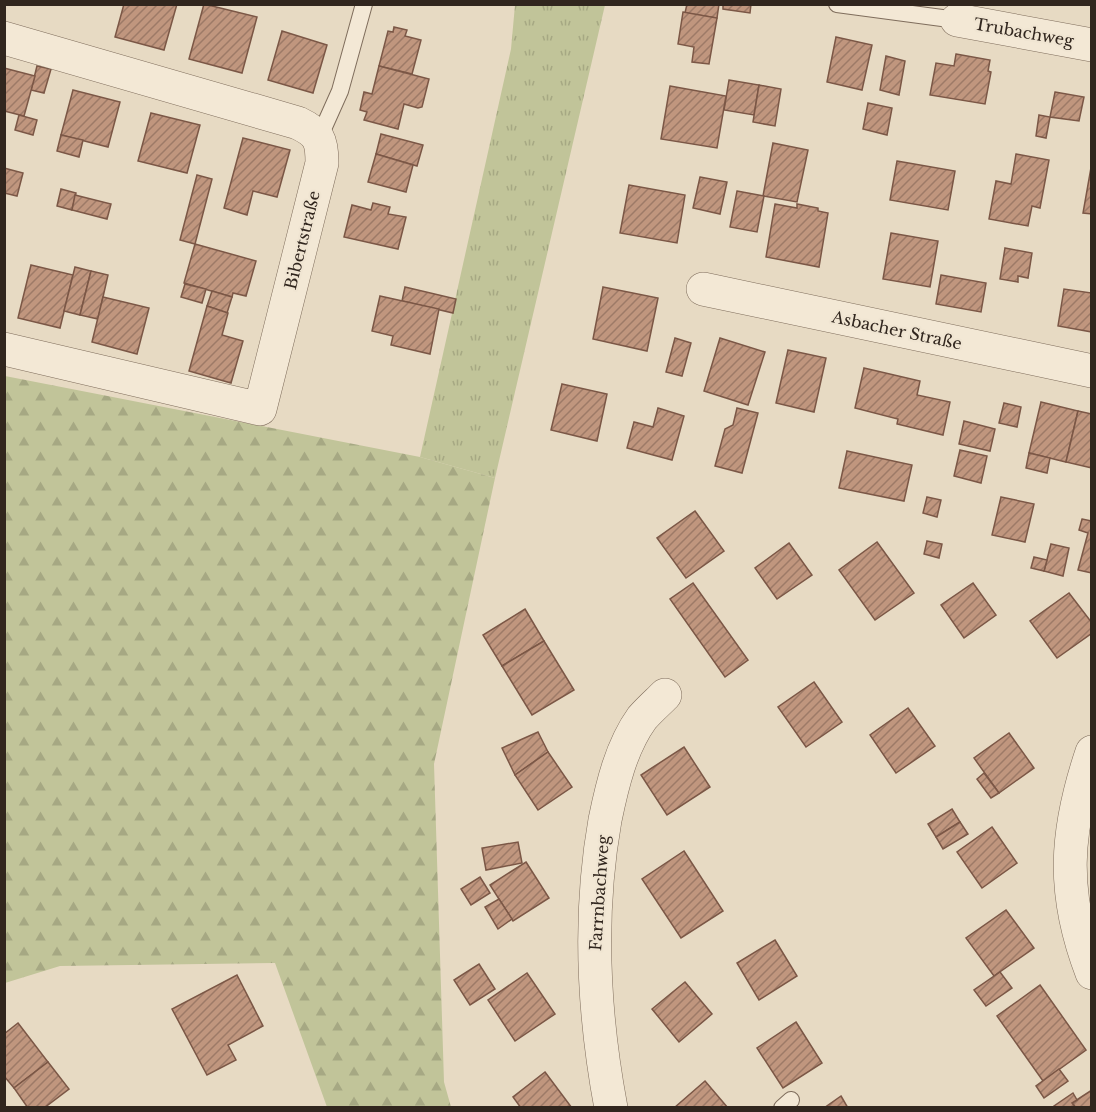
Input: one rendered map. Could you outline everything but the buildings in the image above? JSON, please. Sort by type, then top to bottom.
[{"type":"street","name":"Trubachweg","points":[[957,20],[1092,45]]},
{"type":"street","points":[[4,38],[298,123],[310,129],[319,138]]},
{"type":"street","name":"Bibertstraße","points":[[4,349],[260,410],[322,163],[319,138]]},
{"type":"street","name":"Asbacher Straße","points":[[703,289],[1092,371]]},
{"type":"street","name":"Farrnbachweg","points":[[611,1107],[600,1035],[594,969],[597,880],[612,786],[626,749],[643,717],[665,695]]},
{"type":"street","points":[[1092,752],[1081,782],[1072,819],[1070,855],[1070,886],[1075,918],[1092,973]]},
{"type":"lane","points":[[319,138],[340,91],[364,4]]},
{"type":"lane","points":[[837,4],[957,20]]},
{"type":"green space","points":[[515,5],[605,5],[495,478],[420,457],[511,49]]},
{"type":"green space","points":[[5,376],[420,457],[495,478],[434,764],[444,1082],[451,1107],[327,1107],[275,963],[60,966],[5,983]]}]
